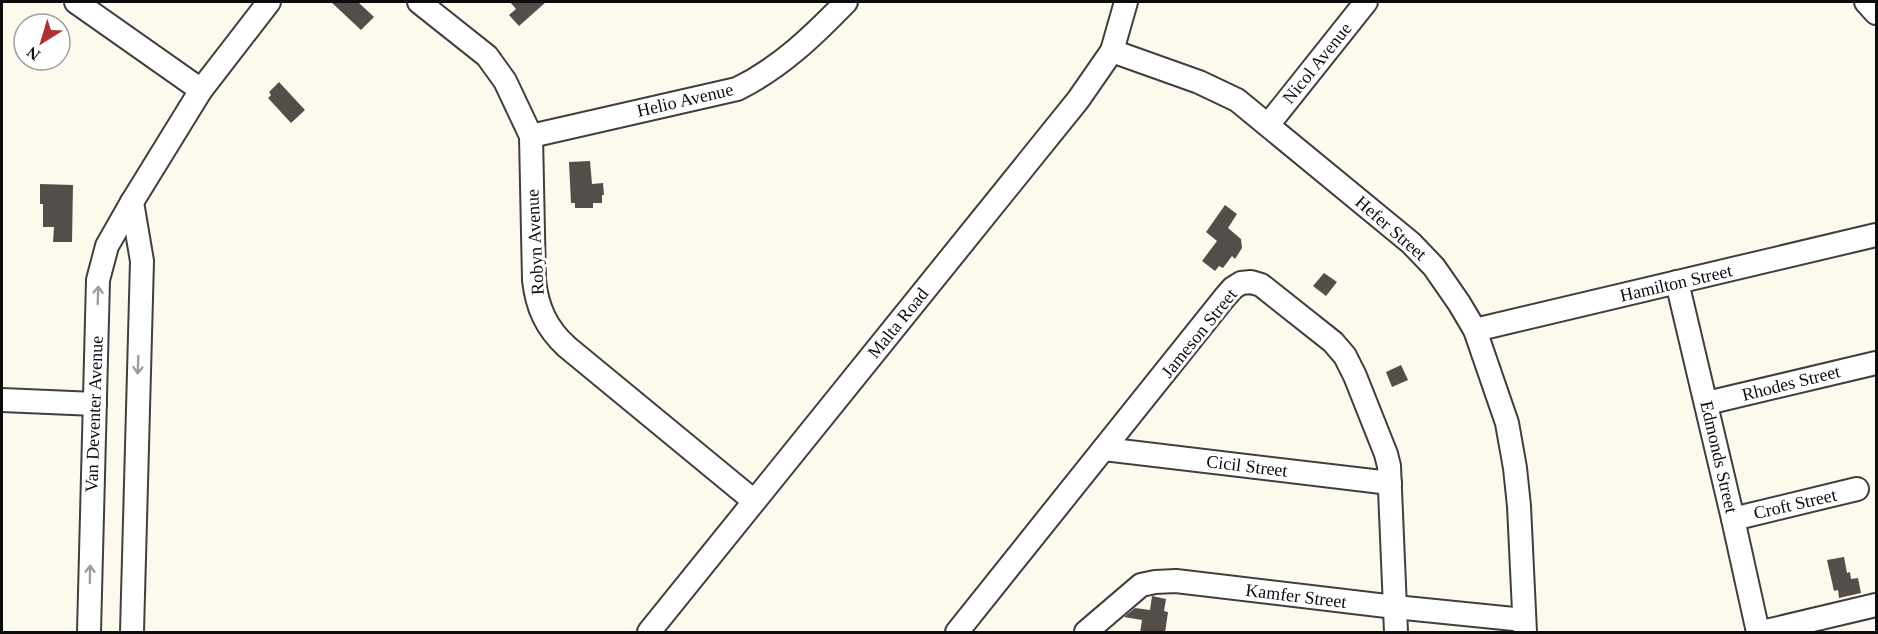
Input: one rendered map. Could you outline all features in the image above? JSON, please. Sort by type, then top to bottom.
[{"type":"street","points":[[76,2],[201,90]]},
{"type":"street","name":"Van Deventer Avenue","points":[[89,633],[98,280],[107,246],[201,90],[269,2]]},
{"type":"street","name":"Robyn Avenue","points":[[419,2],[487,56],[505,81],[531,136],[534,280],[541,314],[548,326],[567,347],[754,501]]},
{"type":"street","name":"Helio Avenue","points":[[531,136],[737,89],[757,80],[790,57],[846,2]]},
{"type":"street","name":"Malta Road","points":[[649,633],[1083,93],[1112,51],[1126,2]]},
{"type":"street","name":"Nicol Avenue","points":[[1268,125],[1366,2]]},
{"type":"street","points":[[1866,2],[1876,13]]},
{"type":"street","name":"Hefer Street","points":[[1112,51],[1237,100],[1425,257],[1459,303],[1475,330],[1507,423],[1512,446],[1519,506],[1524,626]]},
{"type":"street","points":[[132,202],[142,261],[132,633]]},
{"type":"street","name":"Hamilton Street","points":[[1475,330],[1876,235]]},
{"type":"street","name":"Jameson Street","points":[[957,633],[1233,288],[1241,283],[1251,282],[1261,285],[1274,294],[1333,342],[1345,356],[1355,376],[1386,454],[1390,483],[1396,633]]},
{"type":"street","name":"Edmonds Street","points":[[1677,282],[1760,633],[1875,613]]},
{"type":"street","name":"Rhodes Street","points":[[1707,404],[1876,363]]},
{"type":"street","points":[[2,400],[95,405]]},
{"type":"street","name":"Cicil Street","points":[[1104,449],[1390,483]]},
{"type":"street","name":"Croft Street","points":[[1733,519],[1857,489]]},
{"type":"street","name":"Kamfer Street","points":[[1086,633],[1141,585],[1176,581],[1395,607],[1524,626]]},
{"type":"building","points":[[331,2],[358,2],[374,17],[361,30]]},
{"type":"building","points":[[510,2],[546,2],[519,26],[509,15],[516,9]]},
{"type":"building","points":[[279,82],[305,110],[291,123],[268,98],[271,95],[269,92]]},
{"type":"building","points":[[590,161],[592,184],[603,183],[602,203],[593,203],[593,208],[575,208],[575,203],[571,203],[569,162]]},
{"type":"building","points":[[40,184],[73,185],[72,242],[53,242],[54,227],[43,227]]},
{"type":"building","points":[[1225,205],[1237,214],[1228,228],[1241,239],[1242,248],[1235,259],[1232,256],[1223,268],[1219,266],[1215,271],[1202,261],[1217,241],[1206,232]]},
{"type":"building","points":[[1324,273],[1337,282],[1326,296],[1313,286]]},
{"type":"building","points":[[1401,365],[1408,380],[1392,387],[1386,372]]},
{"type":"building","points":[[1844,557],[1847,573],[1850,572],[1851,579],[1858,578],[1861,593],[1839,598],[1838,590],[1834,591],[1827,560]]},
{"type":"building","points":[[1152,596],[1166,599],[1164,611],[1168,612],[1165,633],[1140,633],[1142,620],[1124,617],[1135,608],[1150,610]]}]
